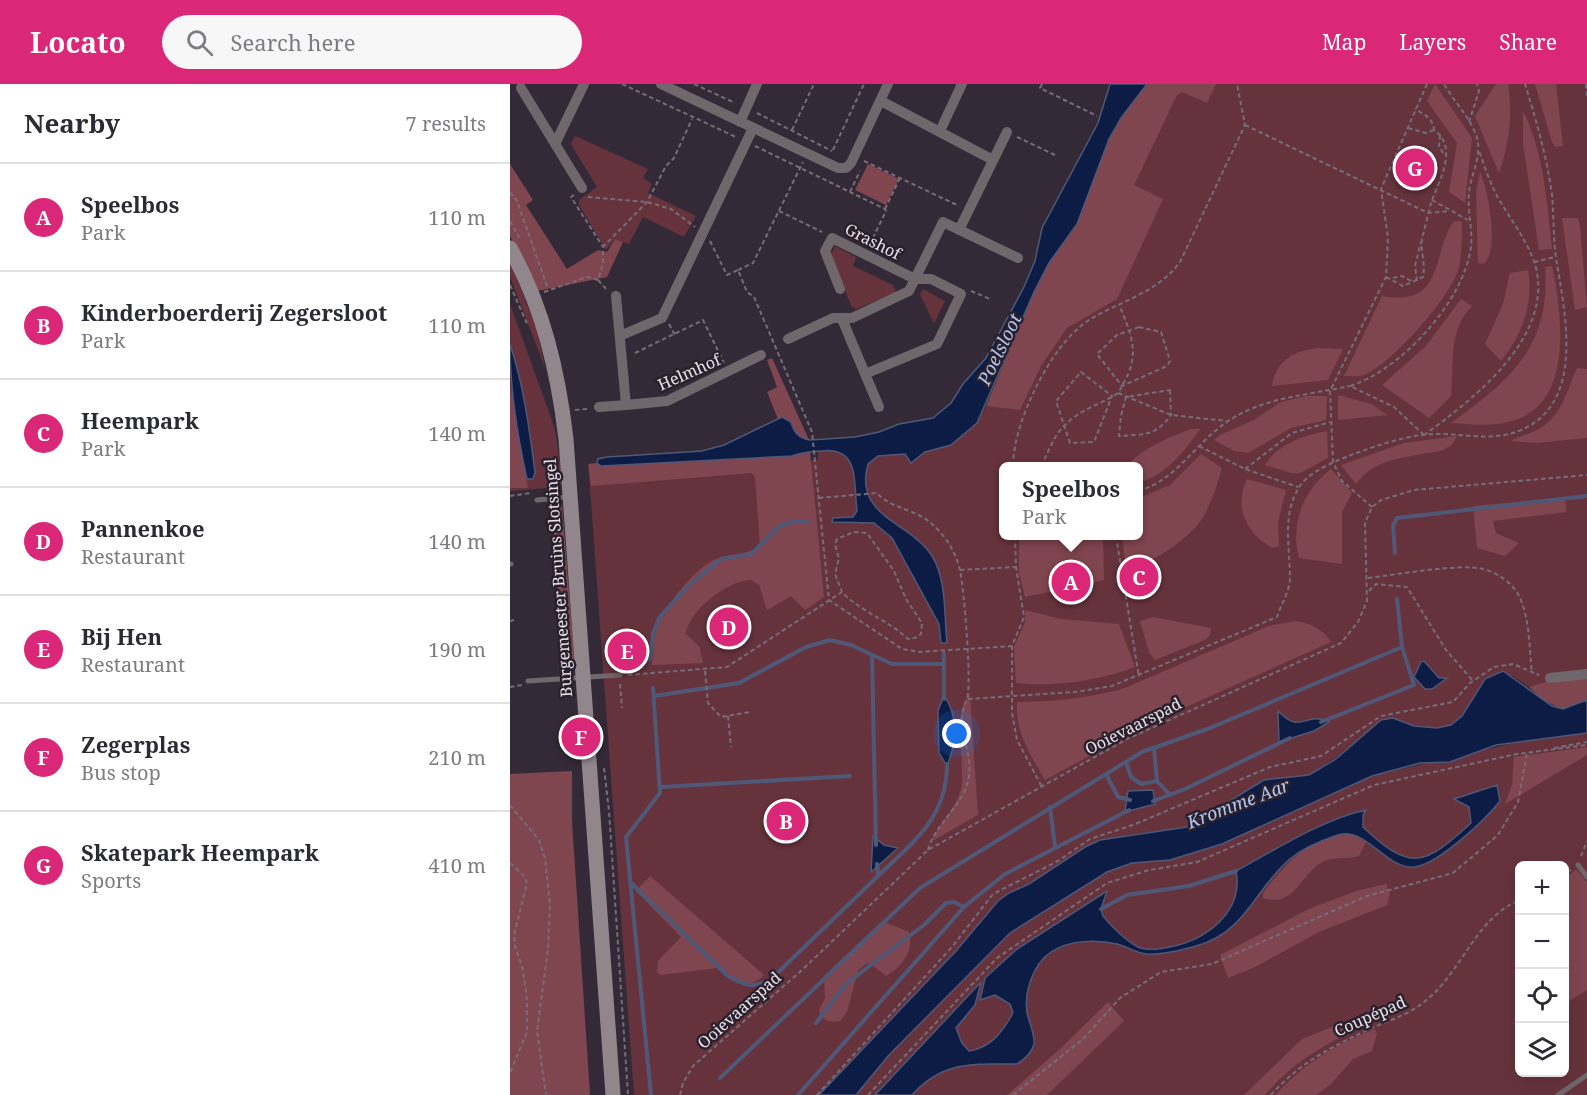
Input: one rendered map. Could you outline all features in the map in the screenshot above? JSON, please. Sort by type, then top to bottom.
[{"type":"street","points":[[555,144],[584,84]]},
{"type":"street","points":[[661,84],[808,155],[846,168],[851,163],[888,84]]},
{"type":"street","points":[[740,122],[758,84]]},
{"type":"street","points":[[940,130],[962,84]]},
{"type":"street","points":[[521,88],[582,188]]},
{"type":"street","points":[[880,101],[940,130],[945,137],[993,160]]},
{"type":"street","points":[[622,335],[662,318],[753,128]]},
{"type":"street","points":[[1007,132],[959,230],[1018,258]]},
{"type":"street","name":"Grashof","points":[[788,339],[833,318],[852,318],[909,291],[943,222],[959,230]]},
{"type":"street","name":"Grashof","points":[[840,289],[825,251],[832,238],[915,279],[931,279],[961,294]]},
{"type":"street","name":"Burgemeester Bruins Slotsingel","points":[[510,248],[539,309],[562,403],[571,496],[613,1095]]},
{"type":"street","points":[[865,374],[937,344],[961,294]]},
{"type":"street","points":[[616,296],[622,335],[623,393],[626,405]]},
{"type":"street","points":[[842,319],[879,407]]},
{"type":"street","name":"Helmhof","points":[[599,407],[667,401],[761,355]]},
{"type":"street","points":[[1550,678],[1587,674]]},
{"type":"lane","points":[[537,500],[571,496]]},
{"type":"lane","points":[[528,681],[620,675]]},
{"type":"lane","points":[[1578,865],[1587,877]]},
{"type":"lane","points":[[1558,1095],[1587,1075]]},
{"type":"path","points":[[622,84],[885,209]]},
{"type":"path","points":[[696,84],[832,151]]},
{"type":"path","points":[[792,131],[814,84]]},
{"type":"path","points":[[827,163],[864,84]]},
{"type":"path","points":[[1042,84],[1040,88],[1097,116]]},
{"type":"path","points":[[1014,462],[1023,417],[1053,357],[1067,337],[1086,322],[1154,286],[1174,271],[1245,125],[1237,84]]},
{"type":"path","points":[[1427,84],[1382,189],[1388,238],[1386,277],[1330,390],[1333,462],[1342,481],[1372,507],[1388,495],[1400,492],[1587,475]]},
{"type":"path","points":[[1424,435],[1484,386],[1520,346],[1535,309],[1534,262],[1497,195],[1470,122],[1444,84]]},
{"type":"path","points":[[1470,122],[1479,91],[1477,84]]},
{"type":"path","points":[[967,699],[1112,686],[1139,677],[1277,617],[1290,581],[1288,523],[1298,488],[1333,462],[1379,444],[1424,435],[1470,437],[1509,433],[1530,425],[1552,404],[1565,373],[1567,345],[1564,301],[1556,257],[1551,193],[1544,150],[1525,84]]},
{"type":"path","points":[[1586,84],[1587,98]]},
{"type":"path","points":[[603,247],[647,202],[666,166],[674,159],[700,103]]},
{"type":"path","points":[[1415,109],[1428,116],[1433,122],[1434,130]]},
{"type":"path","points":[[1245,125],[1428,213],[1449,212],[1462,215],[1469,221]]},
{"type":"path","points":[[1386,277],[1402,276],[1411,281],[1417,281],[1423,277],[1425,267],[1418,247],[1432,200],[1444,175],[1446,146],[1440,134],[1434,130],[1419,132],[1408,128]]},
{"type":"path","points":[[1007,132],[1057,156]]},
{"type":"path","points":[[1440,134],[1439,147],[1444,154]]},
{"type":"path","points":[[1143,488],[1174,472],[1227,421],[1256,404],[1350,386],[1379,373],[1401,356],[1449,303],[1464,276],[1471,245],[1469,194],[1479,150]]},
{"type":"path","points":[[543,292],[587,277],[598,280],[603,264],[603,247],[571,197],[582,188],[587,196],[607,201],[647,202],[671,209],[703,233],[712,243],[727,275],[753,263],[799,167],[808,155]]},
{"type":"path","points":[[864,161],[968,211]]},
{"type":"path","points":[[865,255],[900,178]]},
{"type":"path","points":[[510,192],[517,201],[549,290]]},
{"type":"path","points":[[1432,200],[1449,212]]},
{"type":"path","points":[[779,211],[832,238]]},
{"type":"path","points":[[1417,281],[1414,274],[1421,256]]},
{"type":"path","points":[[1534,262],[1556,257]]},
{"type":"path","points":[[738,270],[747,292],[754,297],[812,432],[829,600]]},
{"type":"path","points":[[1393,278],[1403,286],[1411,281]]},
{"type":"path","points":[[510,285],[531,334]]},
{"type":"path","points":[[961,294],[964,287],[990,299]]},
{"type":"path","points":[[1043,462],[1064,425],[1080,412],[1118,393],[1122,386],[1134,358],[1129,330],[1119,304]]},
{"type":"path","points":[[635,353],[703,320],[728,371]]},
{"type":"path","points":[[1139,327],[1161,332],[1170,361],[1167,366],[1122,386],[1096,354],[1117,335],[1129,330],[1139,327]]},
{"type":"path","points":[[761,355],[788,339]]},
{"type":"path","points":[[1081,372],[1112,396],[1094,442],[1070,443],[1056,400],[1081,372]]},
{"type":"path","points":[[1350,386],[1394,407],[1424,435]]},
{"type":"path","points":[[1170,390],[1172,415],[1162,427],[1153,433],[1119,436],[1126,397],[1170,390]]},
{"type":"path","points":[[1118,393],[1172,415],[1227,421]]},
{"type":"path","points":[[574,410],[599,407]]},
{"type":"path","points":[[1245,469],[1292,433],[1330,422]]},
{"type":"path","points":[[1199,446],[1245,469],[1298,488]]},
{"type":"path","points":[[819,498],[873,492],[884,500],[916,512],[933,524],[950,544],[960,570],[967,649],[967,699],[962,711],[961,729],[969,764],[968,781],[953,810],[932,836],[928,850]]},
{"type":"path","name":"Ooievaarspad","points":[[680,1095],[682,1083],[693,1066],[802,970],[928,850],[1043,788],[1127,739],[1341,643],[1358,622],[1368,591],[1364,533],[1372,507]]},
{"type":"path","points":[[854,532],[867,533],[894,571],[921,623],[921,634],[908,639],[892,624],[854,604],[842,592],[835,574],[839,558],[835,545],[837,539],[854,532]]},
{"type":"path","points":[[1015,540],[1016,567],[1024,617],[1012,646],[1011,694],[1017,740],[1043,788]]},
{"type":"path","points":[[1117,540],[1139,677]]},
{"type":"path","points":[[960,570],[1016,567]]},
{"type":"path","points":[[817,1095],[952,947],[993,894],[1058,861],[1090,839],[1133,825],[1270,767],[1321,756],[1381,716],[1453,702],[1473,681],[1494,667],[1513,664],[1533,673],[1525,611],[1518,593],[1503,578],[1482,569],[1368,578]]},
{"type":"path","points":[[1368,591],[1376,584],[1407,587],[1446,650],[1473,681]]},
{"type":"path","points":[[622,708],[620,675],[728,667],[842,592]]},
{"type":"path","points":[[829,600],[902,649],[919,652],[1012,646]]},
{"type":"path","points":[[705,670],[708,703],[721,717],[750,712]]},
{"type":"path","points":[[510,687],[528,681]]},
{"type":"path","points":[[728,716],[732,747]]},
{"type":"path","points":[[868,1095],[997,958],[1107,883],[1149,870],[1197,862],[1374,785],[1531,752],[1587,743]]},
{"type":"path","points":[[1014,1095],[1083,1039],[1120,998],[1161,972],[1212,964],[1367,896],[1453,873],[1498,835],[1518,802],[1527,753]]},
{"type":"path","points":[[603,759],[609,811],[628,1095]]},
{"type":"path","points":[[510,805],[539,840],[545,858],[550,905],[548,949],[537,1031],[546,1095]]},
{"type":"path","points":[[510,863],[525,876],[526,883],[514,935],[523,970],[527,1000],[527,1032],[510,1073]]},
{"type":"path","name":"Coupépad","points":[[1271,1095],[1305,1062],[1335,1045],[1414,1010],[1431,997],[1448,978],[1490,919],[1515,902]]},
{"type":"shaded area","points":[[1147,84],[1587,84],[1587,700],[1534,685],[1529,687],[1513,676],[1485,679],[1462,716],[1451,725],[1437,728],[1412,725],[1342,753],[1309,775],[1236,796],[1201,821],[1187,827],[1127,835],[1069,858],[999,900],[956,951],[821,1095],[634,1095],[589,474],[818,460],[818,451],[834,449],[846,455],[907,454],[926,451],[943,446],[960,437],[974,424],[986,406],[990,406]]},
{"type":"shaded area","points":[[1147,84],[1216,84],[1207,103],[1182,92],[1177,95],[1134,185],[1163,199],[1117,299],[1067,328],[1041,366],[1020,410],[986,406],[1034,292],[1049,263],[1077,224],[1109,139],[1121,118]]},
{"type":"shaded area","points":[[1435,84],[1472,138],[1465,203],[1449,192],[1457,143],[1427,101]]},
{"type":"shaded area","points":[[1496,84],[1508,84],[1510,107],[1508,140],[1499,173],[1475,116]]},
{"type":"shaded area","points":[[1535,84],[1556,84],[1563,146],[1555,147],[1552,142]]},
{"type":"shaded area","points":[[1523,111],[1540,161],[1552,249],[1539,250],[1523,143]]},
{"type":"shaded area","points":[[575,136],[648,169],[643,178],[652,184],[648,193],[696,216],[684,237],[643,217],[629,244],[615,239],[606,250],[579,205],[579,200],[597,187],[571,144]]},
{"type":"shaded area","points":[[510,164],[533,200],[526,205],[567,269],[598,250],[607,252],[615,239],[623,242],[607,277],[537,291],[510,236]]},
{"type":"shaded area","points":[[868,164],[899,179],[886,205],[855,190]]},
{"type":"shaded area","points":[[1480,172],[1489,205],[1492,233],[1489,256],[1484,264],[1478,263],[1476,192]]},
{"type":"shaded area","points":[[1562,218],[1578,218],[1580,227],[1587,307],[1575,310]]},
{"type":"shaded area","points":[[1453,222],[1462,222],[1459,267],[1434,310],[1405,343],[1377,367],[1364,375],[1344,376],[1382,296],[1402,297],[1417,294],[1426,286],[1433,276],[1446,235]]},
{"type":"shaded area","points":[[835,246],[856,257],[853,266],[893,285],[896,293],[856,309],[852,307],[830,257]]},
{"type":"shaded area","points":[[510,261],[537,329],[545,368],[510,277]]},
{"type":"shaded area","points":[[1552,266],[1558,303],[1560,346],[1552,386],[1542,402],[1528,414],[1510,422],[1500,424],[1451,423],[1491,392],[1522,359],[1541,319],[1545,295],[1545,267]]},
{"type":"shaded area","points":[[1528,270],[1529,294],[1525,318],[1515,340],[1501,361],[1485,344],[1503,304],[1510,273]]},
{"type":"shaded area","points":[[923,289],[945,301],[934,324],[920,294]]},
{"type":"shaded area","points":[[1461,299],[1472,306],[1464,315],[1456,337],[1451,396],[1429,418],[1382,385],[1426,346]]},
{"type":"shaded area","points":[[510,304],[555,429],[563,483],[547,488],[510,491]]},
{"type":"shaded area","points":[[1318,348],[1343,349],[1328,380],[1272,386],[1282,363],[1288,358],[1294,354]]},
{"type":"shaded area","points":[[772,358],[809,440],[801,439],[782,417],[778,419],[767,392],[777,387],[767,360]]},
{"type":"shaded area","points":[[1577,368],[1587,369],[1587,438],[1536,443],[1511,441],[1538,429],[1555,415]]},
{"type":"shaded area","points":[[510,385],[528,488],[510,488]]},
{"type":"shaded area","points":[[1338,395],[1371,404],[1388,415],[1338,420]]},
{"type":"shaded area","points":[[1306,396],[1327,396],[1326,420],[1291,428],[1248,453],[1234,451],[1214,440],[1254,420],[1281,402]]},
{"type":"shaded area","points":[[1191,429],[1200,429],[1174,461],[1158,474],[1143,481],[1143,462],[1131,462],[1157,444]]},
{"type":"shaded area","points":[[1327,431],[1328,458],[1303,472],[1287,472],[1265,465],[1284,446],[1309,435]]},
{"type":"shaded area","points":[[1457,436],[1452,445],[1443,450],[1396,459],[1374,468],[1356,484],[1341,465],[1404,443]]},
{"type":"shaded area","points":[[810,452],[824,597],[805,610],[791,596],[767,610],[759,585],[751,580],[731,585],[701,607],[688,625],[686,634],[699,646],[703,663],[652,665],[658,624],[683,587],[708,563],[760,546],[755,477],[752,473],[591,486],[588,464],[597,463],[601,466],[792,456]]},
{"type":"shaded area","points":[[1201,454],[1222,468],[1213,496],[1200,522],[1171,548],[1126,573],[1122,540],[1143,540],[1143,496],[1170,485]]},
{"type":"shaded area","points":[[1331,469],[1352,493],[1342,512],[1342,564],[1299,558],[1297,545],[1298,520],[1306,497],[1321,477]]},
{"type":"shaded area","points":[[1247,479],[1286,490],[1278,522],[1279,546],[1272,548],[1263,542],[1245,519],[1241,500]]},
{"type":"shaded area","points":[[1565,498],[1566,512],[1493,521],[1496,533],[1519,543],[1505,556],[1477,548],[1473,506]]},
{"type":"shaded area","points":[[562,504],[575,668],[563,669],[552,506]]},
{"type":"shaded area","points":[[1019,540],[1103,540],[1104,580],[1025,597],[1019,572]]},
{"type":"shaded area","points":[[1025,610],[1060,619],[1119,624],[1135,667],[1076,682],[1016,683],[1014,647],[1025,623]]},
{"type":"shaded area","points":[[1153,617],[1211,628],[1210,635],[1205,640],[1155,660],[1149,652],[1140,621]]},
{"type":"shaded area","points":[[1296,621],[1316,627],[1331,642],[1148,724],[1045,780],[1021,733],[1017,702],[1071,699],[1125,688],[1269,626]]},
{"type":"shaded area","points":[[1587,677],[1587,700],[1562,709],[1543,700],[1529,687],[1550,682]]},
{"type":"shaded area","points":[[970,695],[978,815],[932,841],[961,790],[961,712]]},
{"type":"shaded area","points":[[1587,726],[1587,1095],[856,1095],[889,1055],[1010,933],[1107,872],[1132,861],[1265,823],[1372,776]]},
{"type":"shaded area","points":[[1587,747],[1587,755],[1505,804],[1512,785],[1514,757]]},
{"type":"shaded area","points":[[572,771],[572,821],[590,1095],[510,1095],[510,774]]},
{"type":"shaded area","points":[[1351,833],[1366,842],[1359,856],[1322,862],[1290,894],[1274,900],[1263,898],[1263,893],[1272,881],[1300,853],[1323,840]]},
{"type":"shaded area","points":[[1576,869],[1587,882],[1587,990],[1569,1001],[1569,915],[1569,875]]},
{"type":"shaded area","points":[[650,876],[764,975],[752,983],[746,983],[728,977],[717,968],[661,975],[657,973],[658,961],[681,937],[636,891]]},
{"type":"shaded area","points":[[1386,884],[1390,894],[1387,905],[1319,932],[1253,968],[1228,978],[1220,955],[1309,909],[1356,891]]},
{"type":"shaded area","points":[[882,921],[909,932],[910,945],[906,957],[886,976],[870,963],[858,970],[847,1012],[840,1021],[826,1020],[819,1010],[825,998],[824,976]]},
{"type":"shaded area","points":[[1108,1002],[1124,1021],[1047,1095],[1007,1095],[1060,1049]]},
{"type":"shaded area","points":[[1337,1025],[1345,1026],[1351,1032],[1305,1059],[1284,1075],[1265,1095],[1244,1095],[1302,1039]]},
{"type":"shaded area","points":[[1375,1029],[1377,1034],[1372,1051],[1353,1059],[1331,1084],[1316,1095],[1275,1095],[1298,1073],[1321,1056]]},
{"type":"water","name":"Poelsloot","points":[[1110,84],[1147,84],[1121,118],[1109,139],[1077,224],[1049,263],[1034,292],[977,423],[951,445],[925,452],[911,463],[905,454],[878,456],[868,464],[866,482],[869,496],[876,507],[923,544],[937,566],[943,587],[947,643],[941,643],[939,624],[892,538],[874,523],[832,522],[833,518],[853,517],[857,511],[852,468],[849,460],[843,454],[820,451],[792,456],[601,466],[597,463],[598,459],[607,457],[702,451],[724,445],[782,417],[791,422],[798,434],[810,440],[855,437],[879,432],[899,424],[933,418],[951,403],[963,384],[986,358],[1024,287],[1035,261],[1042,228],[1098,123]]},
{"type":"water","points":[[510,344],[526,407],[535,472],[533,479],[527,479],[517,429]]},
{"type":"water","points":[[1424,661],[1439,678],[1447,678],[1432,689],[1425,689],[1414,677],[1421,662]]},
{"type":"water","name":"Kromme Aar","points":[[1503,671],[1552,706],[1563,709],[1587,700],[1587,733],[1496,745],[1450,762],[1420,763],[1372,776],[1222,844],[1170,860],[1132,863],[1107,872],[1010,933],[889,1055],[856,1095],[819,1095],[956,951],[998,901],[1009,893],[1029,884],[1085,847],[1100,840],[1187,827],[1264,780],[1309,775],[1336,759],[1381,720],[1393,718],[1414,726],[1437,728],[1451,725],[1462,716],[1485,679]]},
{"type":"water","points":[[944,695],[952,712],[955,730],[953,748],[947,766],[939,753],[938,711]]},
{"type":"water","points":[[1278,711],[1293,722],[1321,719],[1329,722],[1314,731],[1279,742]]},
{"type":"water","points":[[1497,785],[1500,801],[1493,809],[1458,842],[1420,866],[1410,867],[1400,864],[1355,835],[1335,836],[1300,851],[1290,859],[1238,920],[1213,940],[1185,949],[1153,954],[1101,941],[1075,943],[1058,948],[1045,957],[1031,979],[1026,1005],[1034,1044],[1030,1053],[1023,1060],[1017,1064],[960,1066],[936,1075],[912,1095],[875,1095],[981,982],[975,1005],[956,1028],[962,1043],[969,1051],[984,1046],[996,1038],[1013,1013],[1010,1004],[995,995],[980,1000],[985,978],[1017,949],[1107,891],[1101,909],[1103,916],[1119,933],[1142,948],[1166,948],[1197,938],[1220,922],[1234,899],[1237,886],[1236,871],[1300,836],[1333,820],[1366,810],[1363,815],[1363,827],[1394,852],[1406,857],[1418,858],[1441,848],[1471,823],[1469,807],[1454,799]]},
{"type":"water","points":[[1153,790],[1155,804],[1125,812],[1128,791]]},
{"type":"water","points":[[873,836],[884,845],[898,848],[871,872]]},
{"type":"waterway","points":[[1395,553],[1393,526],[1397,518],[1587,496]]},
{"type":"waterway","points":[[650,659],[653,634],[659,618],[687,587],[721,559],[751,554],[780,526],[794,521],[807,522]]},
{"type":"waterway","points":[[720,1078],[920,888],[1142,752],[1210,728],[1402,647],[1397,599]]},
{"type":"waterway","points":[[654,696],[739,683],[806,647],[830,640],[851,645],[892,664],[943,664]]},
{"type":"waterway","points":[[1321,722],[1414,685],[1402,647]]},
{"type":"waterway","points":[[944,653],[944,699]]},
{"type":"waterway","points":[[872,657],[876,845]]},
{"type":"waterway","points":[[651,1095],[626,837],[660,793],[653,688]]},
{"type":"waterway","points":[[1153,801],[1185,789],[1290,738]]},
{"type":"waterway","points":[[1154,748],[1157,781],[1170,795]]},
{"type":"waterway","points":[[1126,762],[1131,777],[1141,784],[1157,781]]},
{"type":"waterway","points":[[877,864],[878,876],[926,827],[941,799],[946,783],[947,764]]},
{"type":"waterway","points":[[1106,774],[1118,797],[1130,800]]},
{"type":"waterway","points":[[661,787],[850,776]]},
{"type":"waterway","points":[[1050,807],[1055,847]]},
{"type":"waterway","points":[[798,1095],[964,907],[1005,874],[1129,810]]},
{"type":"waterway","points":[[1101,909],[1127,895],[1189,886],[1236,871]]},
{"type":"waterway","points":[[632,884],[728,976],[739,982],[754,985],[770,980],[878,876]]},
{"type":"waterway","points":[[816,1023],[847,983],[924,925],[946,903],[954,902],[964,907]]},
{"type":"place","name":"Skatepark Heempark","points":[[1415,168]]},
{"type":"place","name":"Heempark","points":[[1139,577]]},
{"type":"place","name":"Speelbos","points":[[1071,582]]},
{"type":"place","name":"Pannenkoe","points":[[729,627]]},
{"type":"place","name":"Bij Hen","points":[[627,651]]},
{"type":"place","name":"Zegerplas","points":[[581,737]]},
{"type":"place","name":"Kinderboerderij Zegersloot","points":[[786,821]]}]
